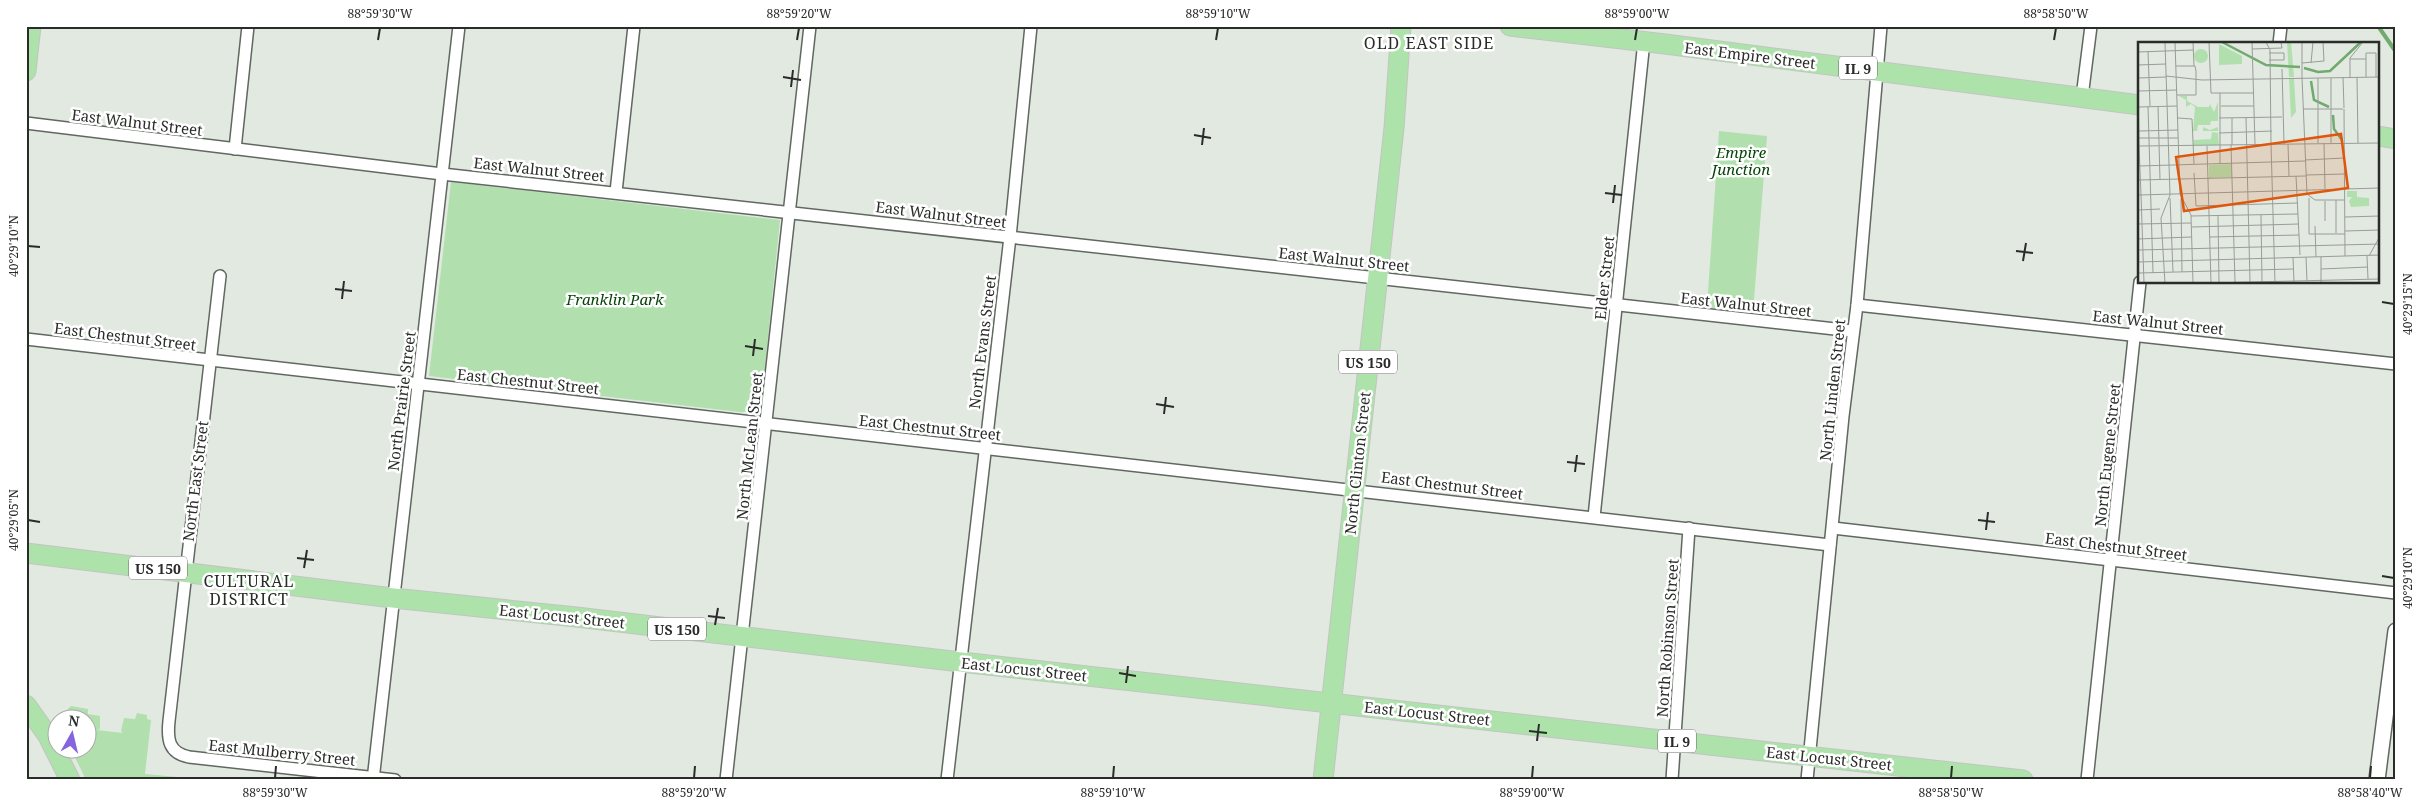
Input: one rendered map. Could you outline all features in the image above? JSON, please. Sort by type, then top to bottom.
[{"type":"main road","points":[[26,70],[31,26]]},
{"type":"main road","name":"North Clinton Street","points":[[1323,780],[1394,128],[1400,26]]},
{"type":"main road","name":"East Empire Street","points":[[1510,26],[1578,30],[1644,42],[2138,106]]},
{"type":"main road","points":[[2380,136],[2396,139]]},
{"type":"main road","name":"East Locust Street","points":[[26,552],[393,598],[576,617],[743,638],[2023,780]]},
{"type":"main road","points":[[26,705],[48,736],[70,780]]},
{"type":"street","points":[[234,149],[248,26]]},
{"type":"street","name":"North Prairie Street","points":[[373,778],[458,26]]},
{"type":"street","points":[[616,192],[634,26]]},
{"type":"street","name":"North McLean Street","points":[[726,780],[810,26]]},
{"type":"street","name":"North Evans Street","points":[[947,780],[1010,237],[1031,26]]},
{"type":"street","name":"North Linden Street","points":[[1807,780],[1830,545],[1857,305],[1881,26]]},
{"type":"street","points":[[2082,98],[2091,26]]},
{"type":"street","points":[[2278,42],[2281,26]]},
{"type":"street","name":"Elder Street","points":[[1594,517],[1644,42]]},
{"type":"street","name":"East Walnut Street","points":[[26,123],[442,174],[789,211],[1616,306],[1853,331]]},
{"type":"street","name":"North East Street","points":[[170,746],[168,728],[220,276]]},
{"type":"street","name":"North Eugene Street","points":[[2087,780],[2112,561],[2140,284]]},
{"type":"street","name":"East Walnut Street","points":[[1857,305],[2396,364]]},
{"type":"street","name":"East Chestnut Street","points":[[26,339],[1354,489],[1830,545]]},
{"type":"street","name":"North Robinson Street","points":[[1672,780],[1689,528]]},
{"type":"street","name":"East Chestnut Street","points":[[1833,528],[2396,593]]},
{"type":"street","points":[[2377,780],[2396,631]]},
{"type":"street","name":"East Mulberry Street","points":[[170,746],[175,752],[189,757],[395,780]]},
{"type":"green space","name":"Empire Junction","points":[[1719,131],[1767,136],[1753,312],[1707,307]]},
{"type":"green space","name":"Franklin Park","points":[[451,182],[780,220],[761,406],[755,412],[740,412],[429,376]]},
{"type":"green space","points":[[137,713],[147,715],[147,719],[151,720],[145,774],[178,777],[177,780],[86,780],[75,758],[98,758],[98,730],[123,733],[121,731],[124,718],[135,719]]},
{"type":"green space","points":[[98,716],[100,716],[100,729],[98,730]]},
{"type":"waterway","points":[[2378,26],[2396,52]]},
{"type":"district","name":"OLD EAST SIDE","points":[[1429,43]]},
{"type":"district","name":"CULTURAL DISTRICT","points":[[249,590]]}]
